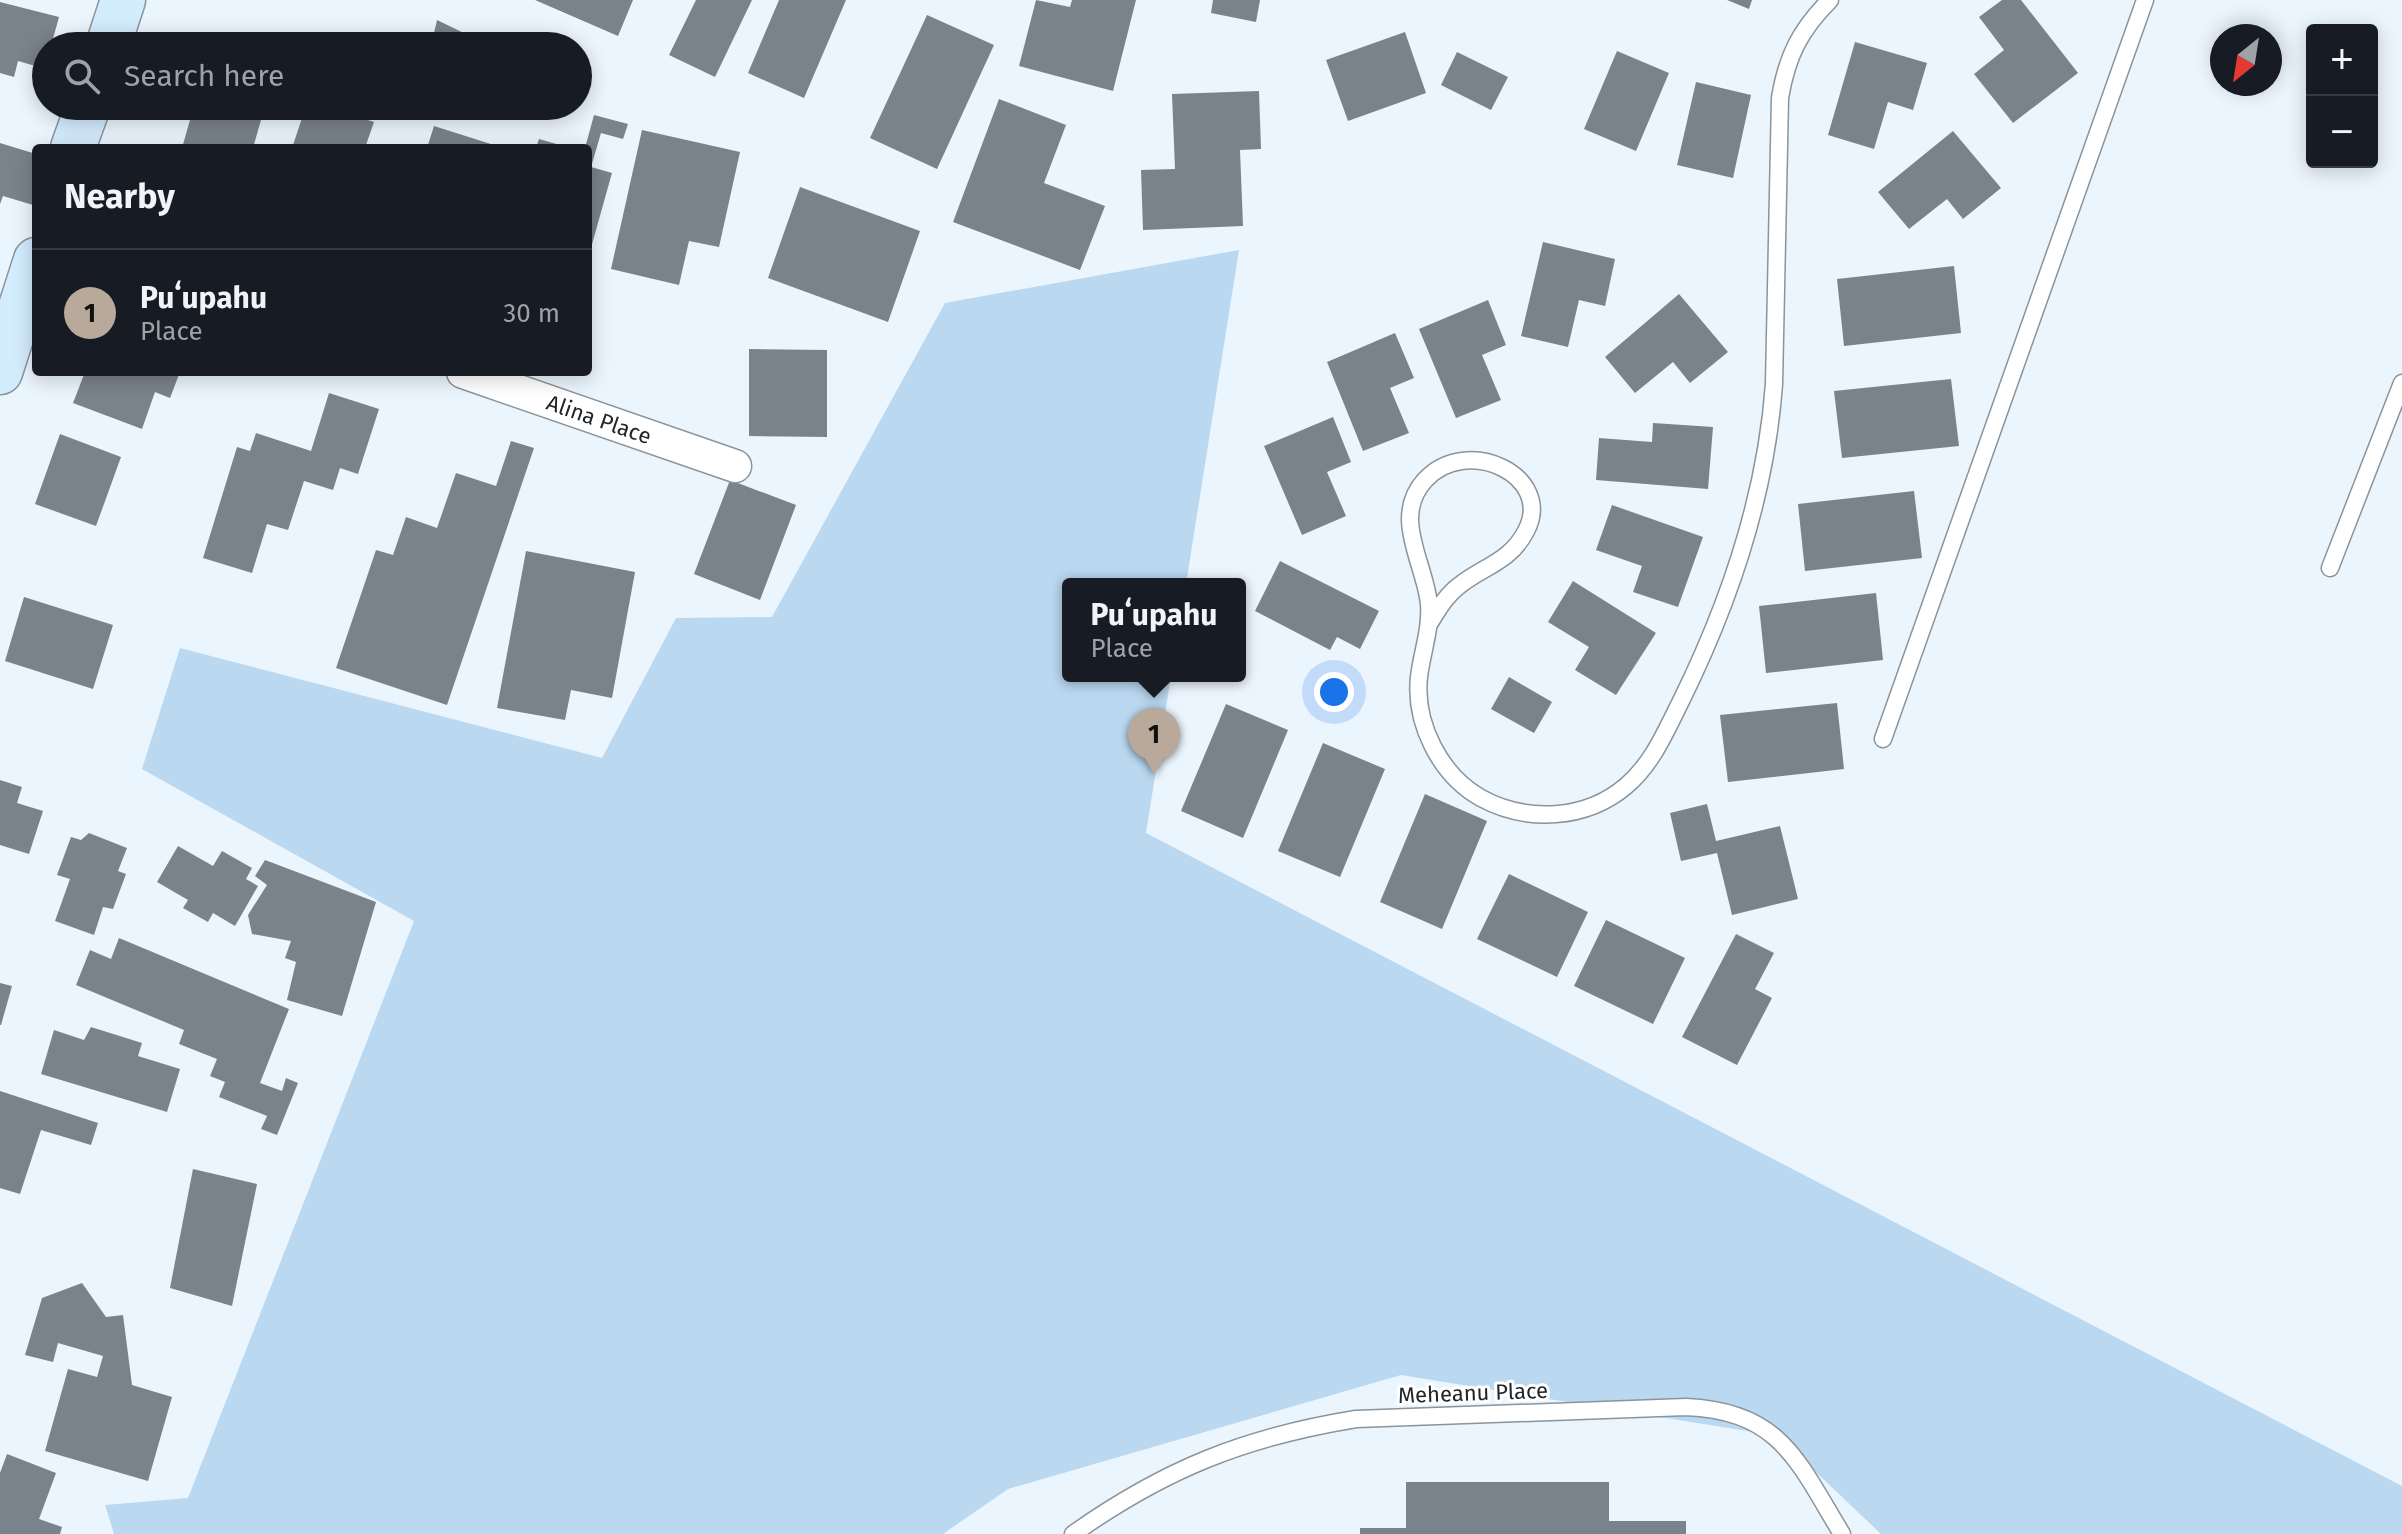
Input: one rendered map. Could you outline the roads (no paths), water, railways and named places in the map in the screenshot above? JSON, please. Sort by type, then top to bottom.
[{"type":"street","points":[[113,32],[123,0]]},
{"type":"street","points":[[74,144],[83,120]]},
{"type":"street","points":[[0,372],[32,272]]},
{"type":"street","name":"Alina Place","points":[[475,376],[735,466]]},
{"type":"lane","points":[[1429,624],[1441,604],[1457,587],[1499,563],[1515,548],[1527,530],[1533,509],[1527,493],[1504,468],[1488,461],[1454,461],[1437,469],[1423,481],[1409,515],[1410,534],[1427,591],[1429,624],[1419,679],[1420,707],[1427,734],[1439,759],[1457,780],[1479,797],[1530,814],[1556,815],[1581,810],[1627,786],[1645,767],[1689,684],[1718,619],[1739,561],[1763,463],[1774,384],[1780,98],[1785,70],[1795,44],[1810,20],[1830,0]]},
{"type":"lane","points":[[1883,739],[2145,0]]},
{"type":"lane","points":[[2330,568],[2402,383]]},
{"type":"lane","name":"Meheanu Place","points":[[1073,1534],[1136,1492],[1183,1468],[1231,1448],[1313,1426],[1356,1419],[1686,1407],[1711,1408],[1735,1414],[1758,1424],[1776,1437],[1798,1462],[1842,1534]]},
{"type":"place","name":"Puʻupahu","points":[[1154,774]]}]
